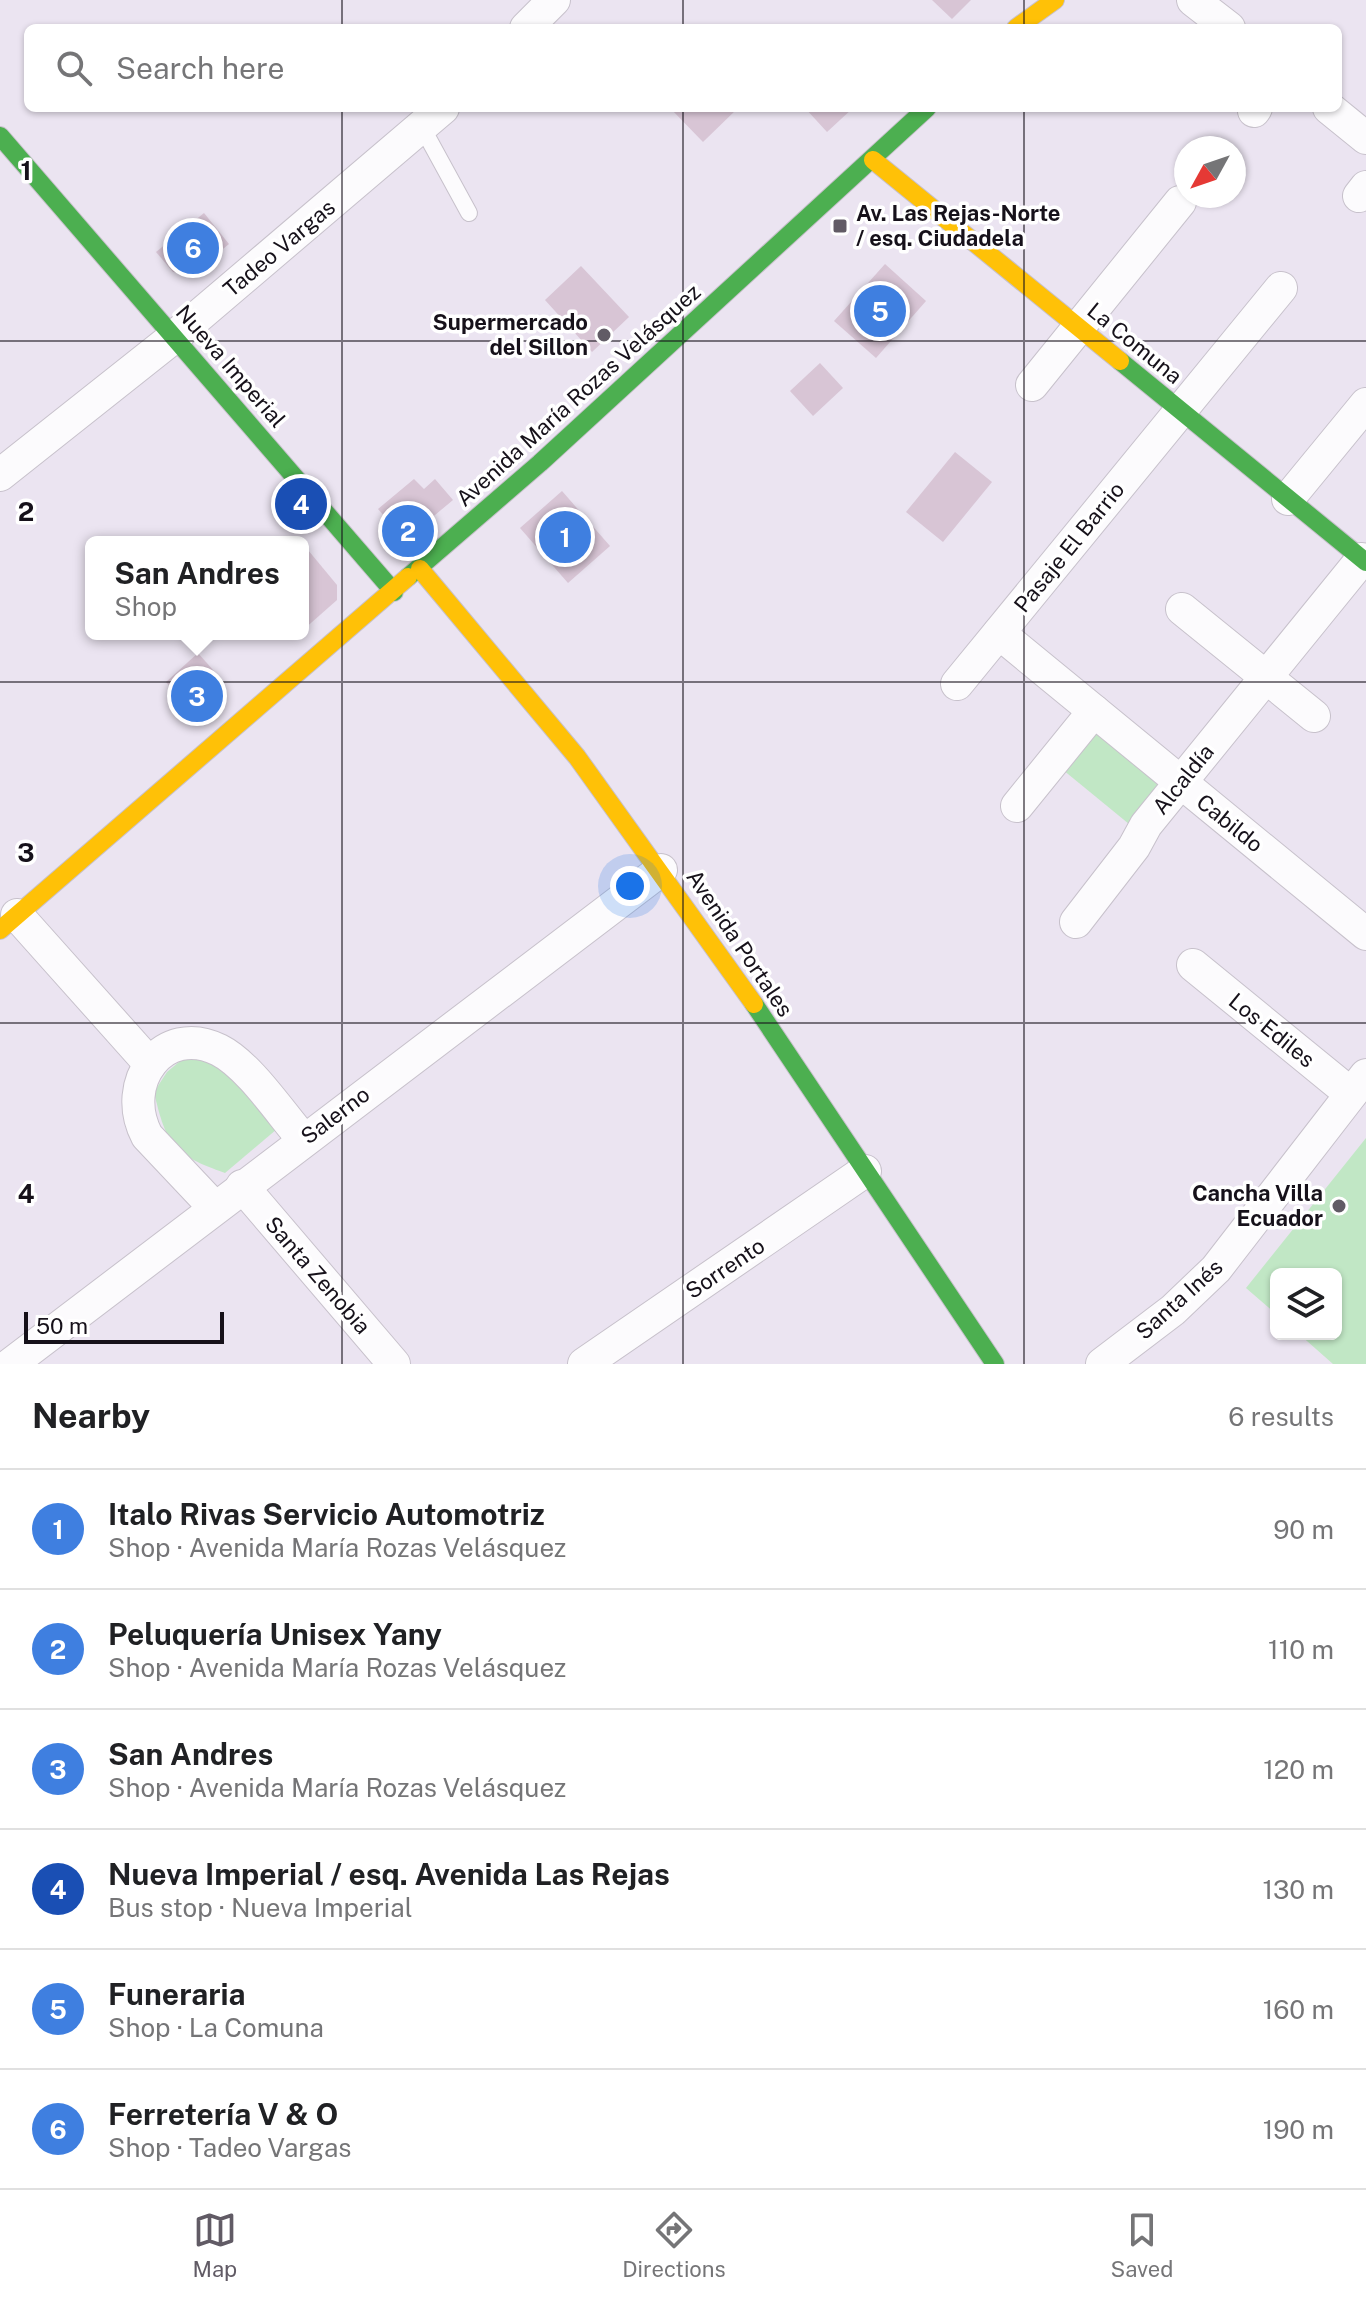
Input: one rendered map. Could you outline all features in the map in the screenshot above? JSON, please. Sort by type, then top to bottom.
[{"type":"main road","points":[[1012,24],[1032,0]]},
{"type":"main road","points":[[1022,24],[1055,0]]},
{"type":"main road","name":"Avenida María Rozas Velásquez","points":[[8,922],[420,569],[923,112]]},
{"type":"main road","name":"Nueva Imperial","points":[[0,136],[394,592]]},
{"type":"main road","name":"La Comuna","points":[[873,160],[1364,561]]},
{"type":"main road","name":"Avenida Portales","points":[[420,569],[598,784],[661,870],[995,1364]]},
{"type":"street","points":[[530,24],[554,0]]},
{"type":"street","points":[[1193,0],[1224,24]]},
{"type":"street","points":[[1334,112],[1366,138]]},
{"type":"street","name":"Tadeo Vargas","points":[[0,475],[174,337],[433,118]]},
{"type":"street","points":[[1032,385],[1175,208]]},
{"type":"street","name":"Pasaje El Barrio","points":[[957,684],[1281,288]]},
{"type":"street","points":[[1288,499],[1366,404]]},
{"type":"street","name":"Alcaldía","points":[[1076,922],[1180,782],[1364,561]]},
{"type":"street","points":[[1182,609],[1314,716]]},
{"type":"street","name":"Cabildo","points":[[999,633],[1366,934]]},
{"type":"street","points":[[1017,806],[1094,711]]},
{"type":"street","name":"Salerno","points":[[11,1364],[303,1139],[661,870]]},
{"type":"street","points":[[8,922],[150,1064]]},
{"type":"street","name":"Los Ediles","points":[[1193,965],[1358,1085]]},
{"type":"street","points":[[214,1207],[147,1136],[140,1124],[137,1093],[150,1064],[178,1047],[200,1045],[221,1051],[238,1064],[303,1139]]},
{"type":"street","name":"Santa Inés","points":[[1102,1364],[1173,1310],[1216,1269],[1358,1085]]},
{"type":"street","name":"Sorrento","points":[[584,1364],[865,1171]]},
{"type":"street","name":"Santa Zenobia","points":[[242,1186],[394,1364]]},
{"type":"lane","points":[[433,118],[469,213]]},
{"type":"green space","points":[[1094,721],[1164,780],[1129,824],[1057,765]]},
{"type":"green space","points":[[185,1057],[223,1065],[277,1129],[225,1173],[183,1153],[168,1136],[163,1124],[154,1092],[167,1072]]},
{"type":"green space","name":"Cancha Villa Ecuador","points":[[1366,1138],[1366,1364],[1333,1364],[1306,1340],[1342,1340],[1342,1268],[1270,1268],[1270,1309],[1246,1288]]},
{"type":"building","points":[[932,0],[971,0],[952,19]]},
{"type":"building","points":[[674,112],[734,112],[703,142]]},
{"type":"building","points":[[809,112],[849,112],[827,132]]},
{"type":"building","points":[[204,213],[229,244],[191,275],[173,272],[156,252]]},
{"type":"building","points":[[885,264],[926,301],[876,358],[834,321]]},
{"type":"building","points":[[581,266],[629,317],[592,352],[545,300]]},
{"type":"building","points":[[820,363],[843,388],[813,416],[790,391]]},
{"type":"building","points":[[955,452],[992,482],[943,542],[906,512]]},
{"type":"building","points":[[414,479],[424,489],[435,479],[453,500],[411,535],[399,533],[378,509]]},
{"type":"building","points":[[562,491],[610,546],[568,583],[520,528]]},
{"type":"building","points":[[309,551],[337,585],[337,600],[309,625]]},
{"type":"building","points":[[198,653],[221,679],[188,708],[166,682]]},
{"type":"traffic: fast","points":[[408,577],[540,463],[923,112]]},
{"type":"traffic: fast","points":[[0,136],[394,592]]},
{"type":"traffic: fast","points":[[1120,361],[1366,562]]},
{"type":"traffic: fast","points":[[754,1004],[995,1364]]},
{"type":"traffic: slow","points":[[1022,24],[1055,0]]},
{"type":"traffic: slow","points":[[873,160],[1120,361]]},
{"type":"traffic: slow","points":[[420,569],[577,757],[754,1004]]},
{"type":"traffic: slow","points":[[0,930],[408,577]]},
{"type":"place","name":"Av. Las Rejas-Norte / esq. Ciudadela","points":[[840,226]]},
{"type":"place","name":"Ferretería V & O","points":[[193,248]]},
{"type":"place","name":"Funeraria","points":[[880,311]]},
{"type":"place","name":"Supermercado del Sillon","points":[[604,335]]},
{"type":"place","name":"Nueva Imperial / esq. Avenida Las Rejas","points":[[301,504]]},
{"type":"place","name":"Peluquería Unisex Yany","points":[[408,531]]},
{"type":"place","name":"Italo Rivas Servicio Automotriz","points":[[565,537]]},
{"type":"place","name":"San Andres","points":[[197,696]]},
{"type":"place","name":"Cancha Villa Ecuador","points":[[1339,1206]]}]
